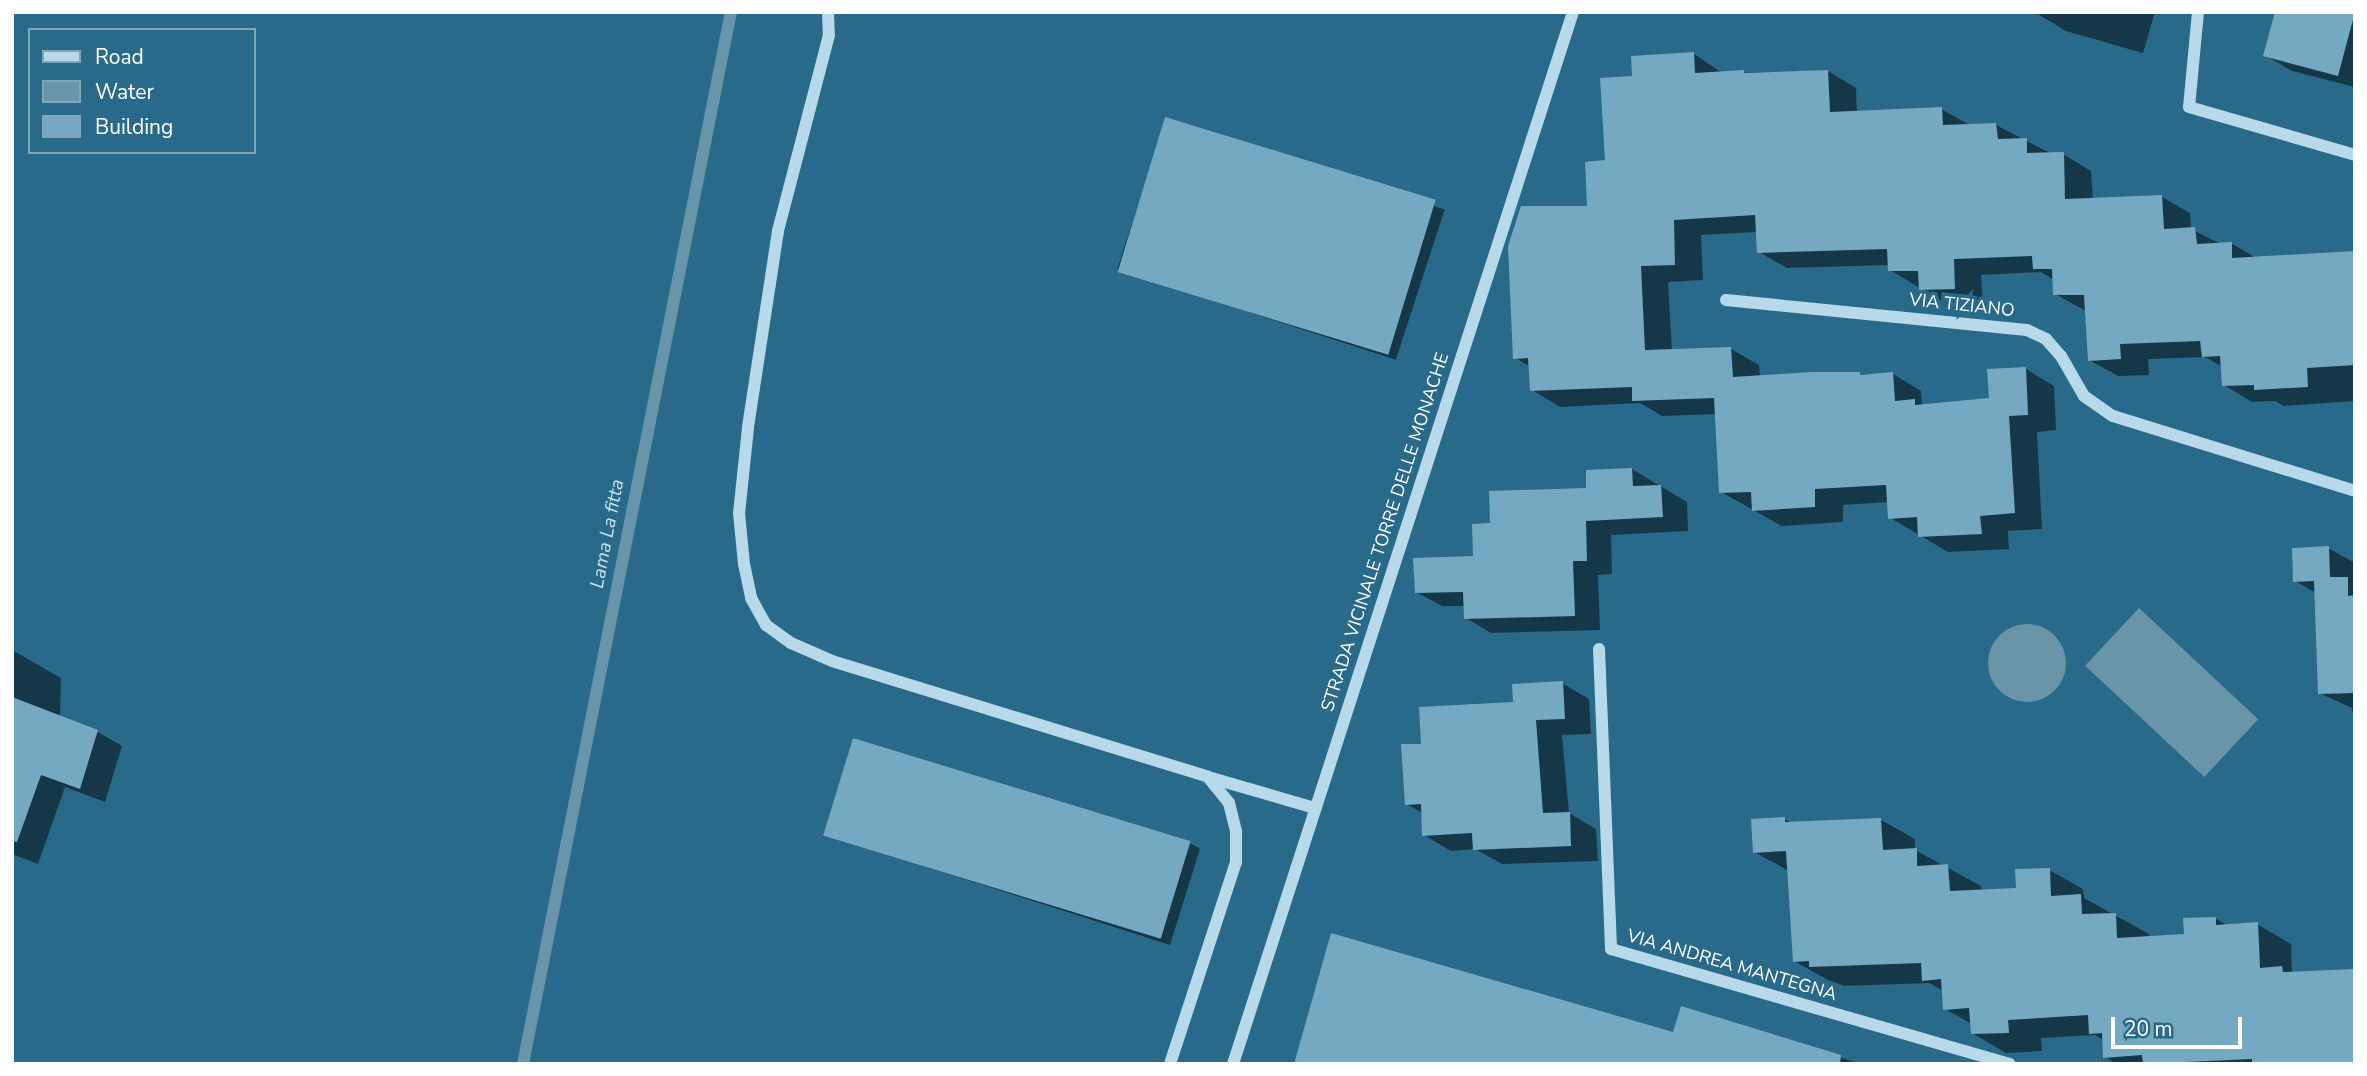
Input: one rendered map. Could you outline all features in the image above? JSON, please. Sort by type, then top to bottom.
[{"type":"street","points":[[828,12],[830,35],[778,231],[748,428],[739,513],[744,564],[751,598],[766,625],[791,643],[832,661],[1314,808]]},
{"type":"street","name":"STRADA VICINALE TORRE DELLE MONACHE","points":[[1233,1064],[1573,12]]},
{"type":"street","points":[[2198,12],[2189,107],[2355,155]]},
{"type":"street","name":"VIA TIZIANO","points":[[1726,300],[2027,330],[2046,339],[2061,356],[2084,396],[2113,416],[2355,491]]},
{"type":"street","name":"VIA ANDREA MANTEGNA","points":[[1599,649],[1611,948],[2010,1064]]},
{"type":"street","points":[[1170,1064],[1236,862],[1236,832],[1229,803],[1208,777]]},
{"type":"water","points":[[2139,608],[2258,719],[2204,777],[2085,666]]},
{"type":"water","points":[[2027,624],[2042,627],[2054,636],[2063,648],[2066,663],[2063,678],[2054,690],[2042,699],[2027,702],[2012,699],[2000,690],[1991,678],[1988,663],[1991,648],[2000,636],[2012,627]]},
{"type":"building","points":[[2275,12],[2355,12],[2338,76],[2263,56]]},
{"type":"building","points":[[1694,52],[1695,73],[1828,70],[1830,112],[1942,107],[1943,125],[1996,123],[1998,139],[2027,138],[2027,153],[2064,152],[2065,199],[2162,195],[2164,229],[2195,227],[2197,244],[2232,242],[2232,258],[2355,251],[2355,365],[2307,368],[2308,387],[2254,390],[2254,385],[2222,386],[2220,356],[2202,357],[2200,341],[2120,344],[2121,359],[2088,361],[2084,295],[2053,295],[2052,269],[2033,269],[2032,256],[1954,259],[1955,289],[1919,290],[1918,271],[1888,271],[1887,249],[1757,253],[1755,215],[1674,220],[1675,265],[1641,266],[1645,350],[1731,347],[1733,377],[1812,372],[1860,372],[1860,375],[1893,372],[1895,401],[1915,399],[1915,405],[1989,398],[1987,369],[2026,367],[2028,415],[2009,416],[2015,513],[1980,516],[1982,534],[1918,537],[1917,517],[1888,519],[1886,485],[1815,489],[1815,507],[1752,511],[1751,492],[1719,493],[1714,398],[1632,401],[1632,387],[1530,391],[1528,358],[1513,359],[1508,246],[1521,206],[1587,206],[1585,162],[1605,160],[1600,78],[1632,76],[1631,56]]},
{"type":"building","points":[[1165,117],[1436,200],[1388,355],[1118,272]]},
{"type":"building","points":[[1632,468],[1633,486],[1661,485],[1663,517],[1586,521],[1587,561],[1573,561],[1575,616],[1464,619],[1463,592],[1415,593],[1413,558],[1473,556],[1472,524],[1490,523],[1489,491],[1586,488],[1586,470]]},
{"type":"building","points":[[2329,546],[2330,577],[2348,577],[2348,596],[2355,595],[2355,693],[2318,694],[2314,581],[2293,582],[2292,548]]},
{"type":"building","points":[[1563,681],[1565,719],[1536,720],[1543,813],[1570,812],[1571,846],[1473,850],[1472,833],[1422,836],[1421,804],[1405,805],[1401,744],[1421,744],[1419,707],[1513,702],[1512,684]]},
{"type":"building","points":[[12,697],[98,730],[80,789],[41,775],[17,842],[12,841]]},
{"type":"building","points":[[853,738],[1191,841],[1161,939],[823,836]]},
{"type":"building","points":[[1785,817],[1785,822],[1881,818],[1883,850],[1917,848],[1917,866],[1948,864],[1950,891],[2016,888],[2015,869],[2050,868],[2051,896],[2081,894],[2082,914],[2116,913],[2117,938],[2184,934],[2183,918],[2216,917],[2216,925],[2258,922],[2260,968],[2282,966],[2283,972],[2355,969],[2355,1064],[2252,1064],[2252,1059],[2143,1064],[2142,1055],[2103,1058],[2102,1033],[2089,1034],[2088,1015],[2008,1020],[2009,1033],[1971,1034],[1969,1008],[1943,1010],[1941,979],[1922,981],[1921,963],[1809,967],[1809,961],[1793,962],[1786,851],[1753,853],[1751,819]]},
{"type":"building","points":[[1331,933],[1673,1032],[1681,1006],[1841,1055],[1840,1064],[1294,1064]]},
{"type":"waterway","name":"Lama La fitta","points":[[523,1064],[731,12]]}]
